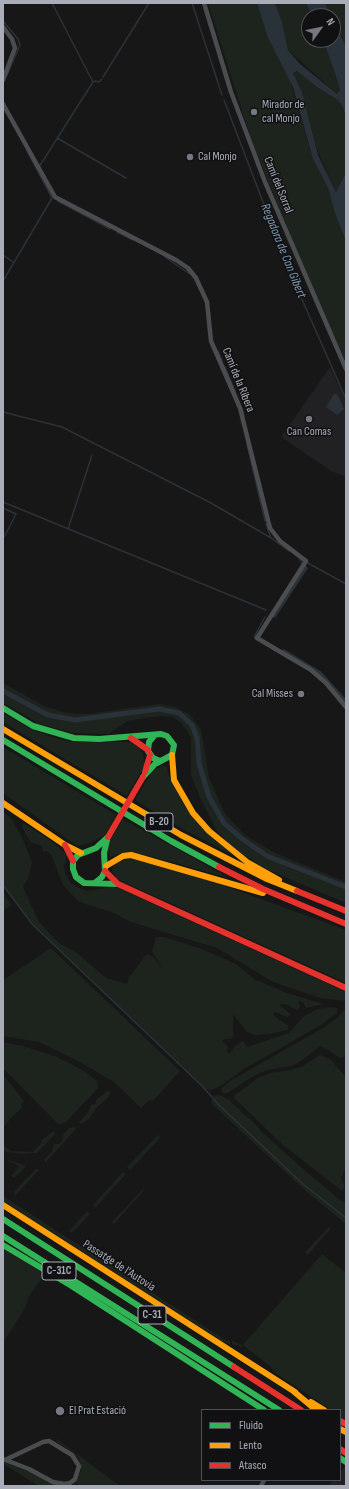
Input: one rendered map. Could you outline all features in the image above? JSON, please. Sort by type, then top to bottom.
[{"type":"main road","points":[[3,708],[33,726],[63,735],[87,738],[129,738],[162,734],[170,738],[174,745],[172,770],[177,787],[193,812],[209,831],[247,862],[322,902]]},
{"type":"main road","name":"B-20","points":[[3,729],[220,856],[267,879],[346,911]]},
{"type":"main road","points":[[143,778],[149,752],[149,742],[154,736]]},
{"type":"main road","points":[[129,738],[141,744],[154,759],[160,761]]},
{"type":"main road","name":"B-20","points":[[3,740],[171,841],[229,872],[346,924]]},
{"type":"main road","points":[[96,882],[102,877],[105,866],[105,846],[108,837],[143,778],[160,761],[167,759],[172,755]]},
{"type":"main road","points":[[3,803],[65,845],[81,853]]},
{"type":"main road","points":[[108,837],[101,844],[81,853],[74,862],[73,871],[77,879],[86,883],[96,882],[118,884],[346,988]]},
{"type":"main road","points":[[65,845],[74,862]]},
{"type":"main road","points":[[90,850],[98,853],[118,884]]},
{"type":"main road","points":[[105,866],[123,856],[131,855],[153,860],[253,890],[281,896]]},
{"type":"main road","name":"Passatge de l'Autovia","points":[[3,1206],[322,1409]]},
{"type":"main road","name":"C-31","points":[[3,1219],[299,1409]]},
{"type":"main road","name":"C-31","points":[[3,1230],[46,1257],[98,1294],[277,1409]]},
{"type":"main road","name":"C-31C","points":[[3,1236],[98,1294]]},
{"type":"main road","points":[[3,1245],[49,1272],[262,1409]]},
{"type":"main road","points":[[292,1390],[315,1409]]},
{"type":"street","name":"Camí del Sorral","points":[[204,3],[232,92],[265,182],[346,369]]},
{"type":"street","points":[[3,27],[15,43],[15,48],[3,80]]},
{"type":"street","name":"Camí de la Ribera","points":[[3,104],[13,118],[36,166],[55,197],[176,260],[188,268],[196,278],[207,302],[211,341],[240,408],[270,528],[280,541],[306,561],[257,638],[311,670],[326,683],[346,708]]},
{"type":"street","points":[[49,1441],[75,1457],[79,1466],[78,1473],[75,1479],[70,1483],[56,1483],[5,1459],[43,1442],[49,1441]]},
{"type":"shaded area","points":[[208,3],[257,3],[270,41],[291,83],[313,159],[328,188],[335,213],[346,242],[346,362],[313,290],[251,139]]},
{"type":"shaded area","points":[[257,3],[275,3],[282,22],[288,50],[300,64],[337,94],[340,90],[326,48],[341,48],[341,37],[346,47],[346,118],[343,107],[338,100],[317,87],[297,71],[293,73],[302,92],[318,155],[336,192],[346,173],[346,242],[335,213],[328,188],[313,159],[293,87],[268,38]]},
{"type":"shaded area","points":[[275,3],[306,3],[308,8],[301,8],[301,48],[326,48],[338,82],[340,90],[338,95],[288,50],[282,22]]},
{"type":"shaded area","points":[[306,3],[325,3],[327,8],[308,8]]},
{"type":"shaded area","points":[[325,3],[346,3],[346,47],[341,37],[341,8],[327,8]]},
{"type":"shaded area","points":[[297,71],[317,87],[338,100],[343,107],[346,118],[346,173],[336,192],[316,147],[302,92],[293,73]]},
{"type":"shaded area","points":[[330,367],[346,401],[346,477],[331,471],[281,437]]},
{"type":"shaded area","points":[[334,394],[337,394],[344,409],[337,415],[326,407]]},
{"type":"shaded area","points":[[3,683],[44,706],[66,713],[88,714],[159,704],[175,707],[189,714],[201,729],[209,778],[225,814],[245,835],[275,853],[346,882],[346,903],[266,869],[233,848],[217,831],[201,800],[191,775],[191,737],[182,724],[173,717],[158,716],[127,721],[109,734],[73,733],[40,724],[3,703]]},
{"type":"shaded area","points":[[3,713],[33,730],[58,739],[74,742],[131,742],[140,749],[143,754],[145,765],[127,796],[3,722]]},
{"type":"shaded area","points":[[3,747],[116,815],[105,835],[91,843],[77,846],[3,793]]},
{"type":"shaded area","points":[[164,765],[167,767],[169,776],[177,792],[234,856],[185,830],[135,800],[153,770]]},
{"type":"shaded area","points":[[3,812],[11,818],[22,837],[32,863],[28,878],[23,887],[39,922],[59,943],[77,953],[106,978],[127,984],[129,977],[147,954],[152,956],[163,968],[152,952],[156,937],[164,937],[202,949],[236,964],[254,979],[284,992],[323,1004],[306,1008],[303,1002],[298,1001],[300,1007],[297,1010],[285,1004],[279,1004],[291,1015],[287,1017],[275,1012],[273,1014],[289,1026],[287,1030],[271,1034],[254,1035],[247,1032],[233,1014],[233,1038],[222,1040],[228,1047],[227,1051],[229,1054],[235,1046],[243,1041],[247,1047],[289,1033],[304,1016],[318,1009],[330,1007],[337,1008],[337,1013],[321,1025],[244,1069],[222,1085],[211,1090],[205,1089],[32,924],[3,885]]},
{"type":"shaded area","points":[[123,819],[229,878],[154,857],[121,853],[110,857],[108,850],[110,839]]},
{"type":"shaded area","points":[[23,823],[50,840],[67,855],[64,866],[65,873],[70,882],[77,887],[87,891],[111,887],[118,888],[346,992],[346,1001],[320,998],[273,982],[217,948],[131,922],[112,912],[78,901],[63,885],[52,856],[47,851],[43,852],[42,846],[31,842],[22,826]]},
{"type":"shaded area","points":[[130,858],[203,878],[346,930],[346,983],[117,879],[112,870],[116,862]]},
{"type":"shaded area","points":[[3,892],[11,905],[3,911]]},
{"type":"shaded area","points":[[51,948],[180,1071],[153,1101],[149,1100],[141,1108],[114,1082],[80,1062],[39,1042],[3,1036],[3,980]]},
{"type":"shaded area","points":[[346,1008],[346,1050],[344,1057],[339,1058],[320,1046],[292,1066],[267,1070],[252,1077],[225,1094],[222,1092],[221,1089],[230,1081],[323,1028],[338,1017]]},
{"type":"shaded area","points":[[3,1042],[23,1046],[57,1057],[84,1071],[97,1081],[98,1088],[66,1122],[59,1125],[3,1068]]},
{"type":"shaded area","points":[[320,1055],[330,1059],[346,1077],[346,1166],[342,1177],[340,1176],[345,1187],[342,1191],[283,1145],[234,1098],[235,1095],[258,1078],[270,1073],[291,1070],[303,1066]]},
{"type":"shaded area","points":[[3,1075],[24,1101],[21,1104],[22,1108],[3,1127]]},
{"type":"shaded area","points":[[108,1091],[111,1092],[108,1098],[97,1107],[89,1119],[81,1124],[79,1122],[89,1111],[91,1105],[95,1104],[97,1099]]},
{"type":"shaded area","points":[[215,1095],[222,1096],[229,1100],[301,1167],[341,1201],[346,1202],[346,1224],[308,1193],[213,1105],[211,1101]]},
{"type":"shaded area","points":[[74,1127],[76,1129],[46,1162],[44,1160],[52,1151],[54,1144],[59,1144],[63,1139],[63,1135],[69,1128]]},
{"type":"shaded area","points":[[54,1131],[55,1134],[37,1153],[22,1154],[3,1151],[3,1145],[11,1151],[33,1152],[41,1144],[42,1140]]},
{"type":"shaded area","points":[[158,1135],[161,1137],[130,1170],[127,1167]]},
{"type":"shaded area","points":[[3,1159],[26,1166],[14,1178],[11,1176],[20,1166]]},
{"type":"shaded area","points":[[36,1169],[39,1170],[15,1196],[14,1192]]},
{"type":"shaded area","points":[[123,1172],[126,1174],[96,1207],[93,1205]]},
{"type":"shaded area","points":[[143,1189],[144,1190],[114,1224],[112,1222]]},
{"type":"shaded area","points":[[3,1196],[227,1341],[230,1341],[230,1344],[222,1341],[3,1201]]},
{"type":"shaded area","points":[[87,1211],[90,1214],[72,1233],[69,1231]]},
{"type":"shaded area","points":[[329,1227],[331,1228],[308,1255],[305,1252]]},
{"type":"shaded area","points":[[3,1248],[40,1270],[42,1278],[29,1296],[25,1308],[3,1343]]},
{"type":"shaded area","points":[[322,1254],[346,1273],[346,1421],[341,1418],[341,1409],[329,1409],[275,1373],[271,1367],[243,1345]]},
{"type":"shaded area","points":[[232,1341],[243,1345],[241,1347],[232,1344]]},
{"type":"shaded area","points":[[57,1439],[120,1486],[81,1486],[76,1483],[73,1486],[73,1483],[81,1472],[80,1461],[74,1453],[56,1441]]},
{"type":"shaded area","points":[[4,1462],[61,1486],[39,1486],[5,1465]]},
{"type":"shaded area","points":[[346,1465],[346,1486],[328,1486],[332,1481],[341,1481],[341,1471]]},
{"type":"waterway","points":[[52,3],[93,82]]},
{"type":"waterway","points":[[103,77],[149,3]]},
{"type":"waterway","name":"Regadora de Can Gibert","points":[[192,3],[222,95]]},
{"type":"waterway","points":[[3,21],[18,39],[20,45],[7,75]]},
{"type":"waterway","points":[[39,167],[93,82],[99,82],[102,79]]},
{"type":"waterway","name":"Regadora de Can Gibert","points":[[224,100],[289,270],[346,399]]},
{"type":"waterway","points":[[57,138],[126,178]]},
{"type":"waterway","points":[[3,281],[52,198],[27,151]]},
{"type":"waterway","points":[[58,201],[110,229]]},
{"type":"waterway","points":[[117,232],[133,240]]},
{"type":"waterway","points":[[3,255],[13,262]]},
{"type":"waterway","points":[[165,257],[190,274]]},
{"type":"waterway","points":[[218,351],[222,361]]},
{"type":"waterway","points":[[225,367],[235,391]]},
{"type":"waterway","points":[[242,408],[244,416]]},
{"type":"waterway","points":[[3,412],[62,427],[211,503],[271,538]]},
{"type":"waterway","points":[[247,444],[265,521]]},
{"type":"waterway","points":[[68,529],[92,455]]},
{"type":"waterway","points":[[3,502],[266,610]]},
{"type":"waterway","points":[[3,508],[16,514],[3,539]]},
{"type":"waterway","points":[[266,524],[271,538],[289,551]]},
{"type":"waterway","points":[[299,558],[301,562]]},
{"type":"waterway","points":[[306,562],[346,584]]},
{"type":"waterway","points":[[274,615],[305,568]]},
{"type":"waterway","points":[[256,637],[254,637],[265,617]]},
{"type":"waterway","points":[[284,652],[320,674],[346,703]]},
{"type":"waterway","points":[[3,691],[48,715],[75,720],[159,709],[179,713],[192,725],[197,738],[199,763],[209,797],[224,823],[241,838],[267,856],[346,887]]},
{"type":"waterway","points":[[3,885],[32,924],[304,1185],[346,1218]]},
{"type":"traffic: fast","points":[[3,708],[33,726],[74,738],[99,739],[161,734],[167,736],[174,745],[172,755],[155,764],[143,777]]},
{"type":"traffic: fast","points":[[154,736],[149,742],[148,751],[153,758],[160,761]]},
{"type":"traffic: fast","points":[[3,740],[171,841],[219,867]]},
{"type":"traffic: fast","points":[[108,837],[96,848],[78,855],[73,861],[73,869],[76,877],[84,883],[117,884]]},
{"type":"traffic: fast","points":[[96,882],[102,877],[105,871],[104,853],[107,840]]},
{"type":"traffic: fast","points":[[3,1219],[234,1367]]},
{"type":"traffic: fast","points":[[3,1236],[277,1409]]},
{"type":"traffic: fast","points":[[3,1245],[70,1285],[262,1409]]},
{"type":"traffic: fast","points":[[341,1459],[346,1462]]},
{"type":"traffic: slow","points":[[3,729],[181,835],[267,879],[297,891]]},
{"type":"traffic: slow","points":[[172,755],[174,780],[193,813],[209,831],[247,862],[279,880]]},
{"type":"traffic: slow","points":[[3,803],[65,845],[81,853]]},
{"type":"traffic: slow","points":[[106,866],[123,856],[131,855],[263,893]]},
{"type":"traffic: slow","points":[[3,1205],[295,1392]]},
{"type":"traffic: slow","points":[[292,1390],[315,1409]]},
{"type":"traffic: slow","points":[[311,1402],[322,1409]]},
{"type":"traffic: slow","points":[[341,1430],[346,1432]]},
{"type":"traffic: jam","points":[[131,738],[148,750]]},
{"type":"traffic: jam","points":[[145,772],[150,755]]},
{"type":"traffic: jam","points":[[108,837],[143,777]]},
{"type":"traffic: jam","points":[[65,845],[73,861]]},
{"type":"traffic: jam","points":[[219,867],[263,889],[346,924]]},
{"type":"traffic: jam","points":[[105,871],[118,884],[346,988]]},
{"type":"traffic: jam","points":[[297,891],[346,911]]},
{"type":"traffic: jam","points":[[234,1367],[299,1409]]},
{"type":"traffic: jam","points":[[341,1422],[346,1424]]},
{"type":"traffic: jam","points":[[341,1450],[346,1453]]},
{"type":"place","name":"Mirador de cal Monjo","points":[[254,112]]},
{"type":"place","name":"Cal Monjo","points":[[190,157]]},
{"type":"place","name":"Can Comas","points":[[309,419]]},
{"type":"place","name":"Cal Misses","points":[[301,694]]},
{"type":"place","name":"El Prat Estació","points":[[60,1411]]}]
